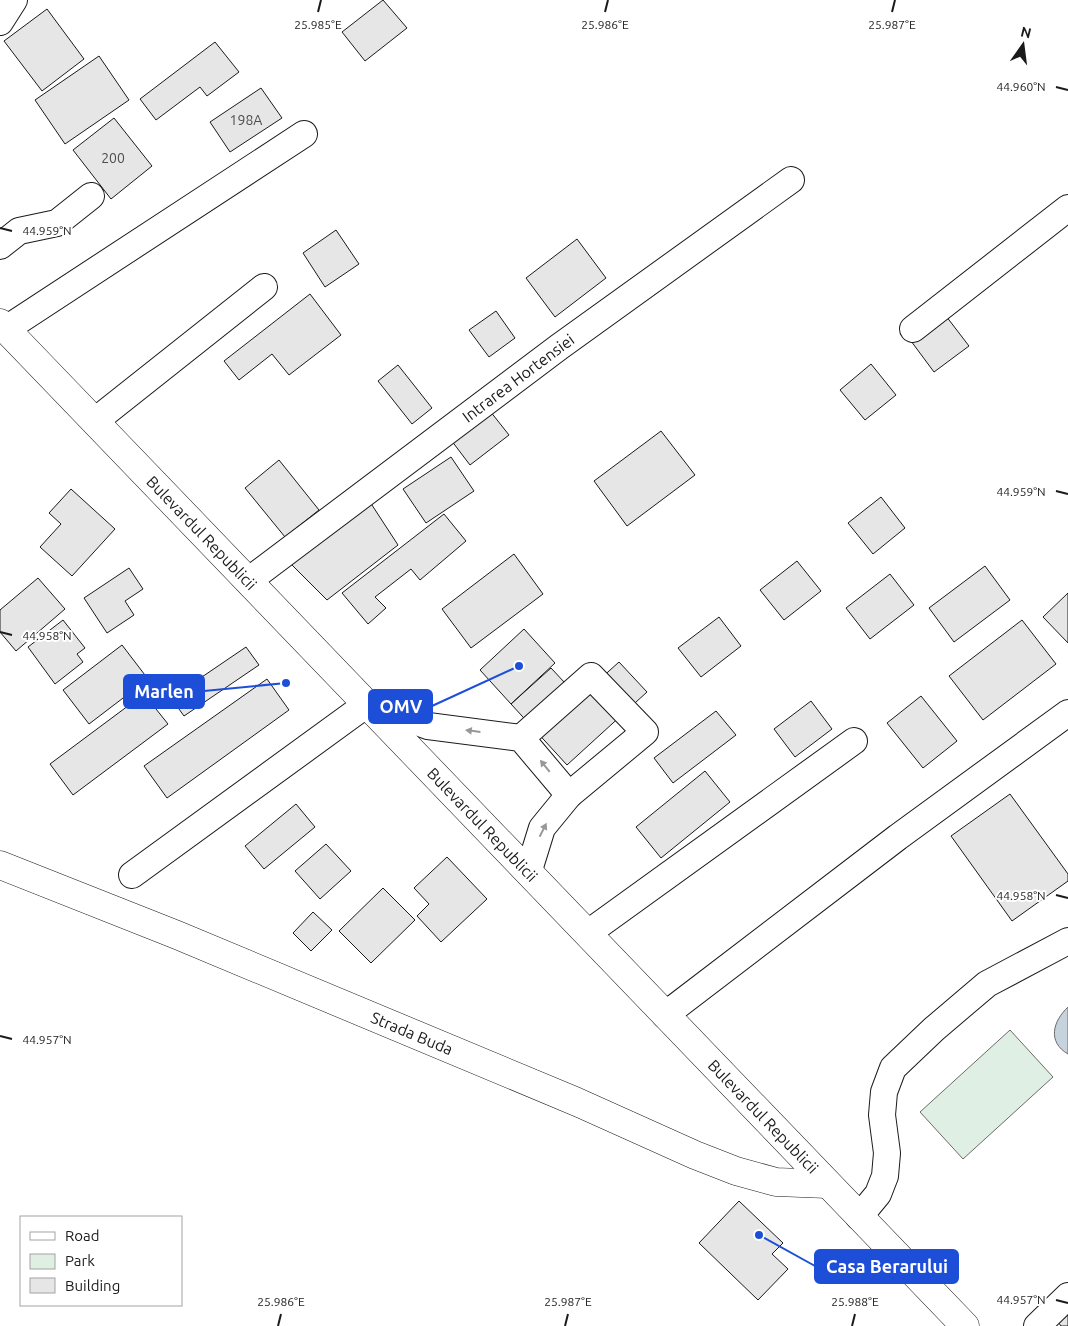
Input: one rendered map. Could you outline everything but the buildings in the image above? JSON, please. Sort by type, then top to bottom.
[{"type":"main road","name":"Bulevardul Republicii","points":[[3,326],[529,870],[665,1015],[965,1326]]},
{"type":"main road","name":"Strada Buda","points":[[0,865],[176,935],[577,1102],[695,1155],[736,1171],[776,1182],[827,1184]]},
{"type":"street","points":[[0,22],[14,0]]},
{"type":"street","points":[[3,326],[304,134]]},
{"type":"street","name":"Intrarea Hortensiei","points":[[248,581],[559,347],[791,180]]},
{"type":"street","points":[[0,246],[19,230],[58,223],[91,196]]},
{"type":"street","points":[[913,328],[1068,208]]},
{"type":"street","points":[[95,421],[264,287]]},
{"type":"street","points":[[521,738],[591,676],[645,732],[569,796],[542,828],[529,870]]},
{"type":"street","points":[[132,875],[367,704],[428,726],[521,738],[569,796]]},
{"type":"street","points":[[665,1015],[898,837],[1068,713]]},
{"type":"street","points":[[588,932],[854,741]]},
{"type":"street","points":[[860,1217],[878,1194],[884,1176],[886,1153],[882,1115],[884,1092],[893,1068],[934,1029],[988,984],[1068,941]]},
{"type":"street","points":[[1037,1326],[1068,1296]]},
{"type":"green space","points":[[1010,1030],[1053,1077],[963,1159],[920,1112]]},
{"type":"shaded area","points":[[1068,1007],[1068,1054],[1057,1044],[1054,1031],[1059,1019]]},
{"type":"place","name":"OMV","points":[[519,666]]},
{"type":"place","name":"Marlen","points":[[286,683]]},
{"type":"place","name":"Casa Berarului","points":[[759,1235]]}]
